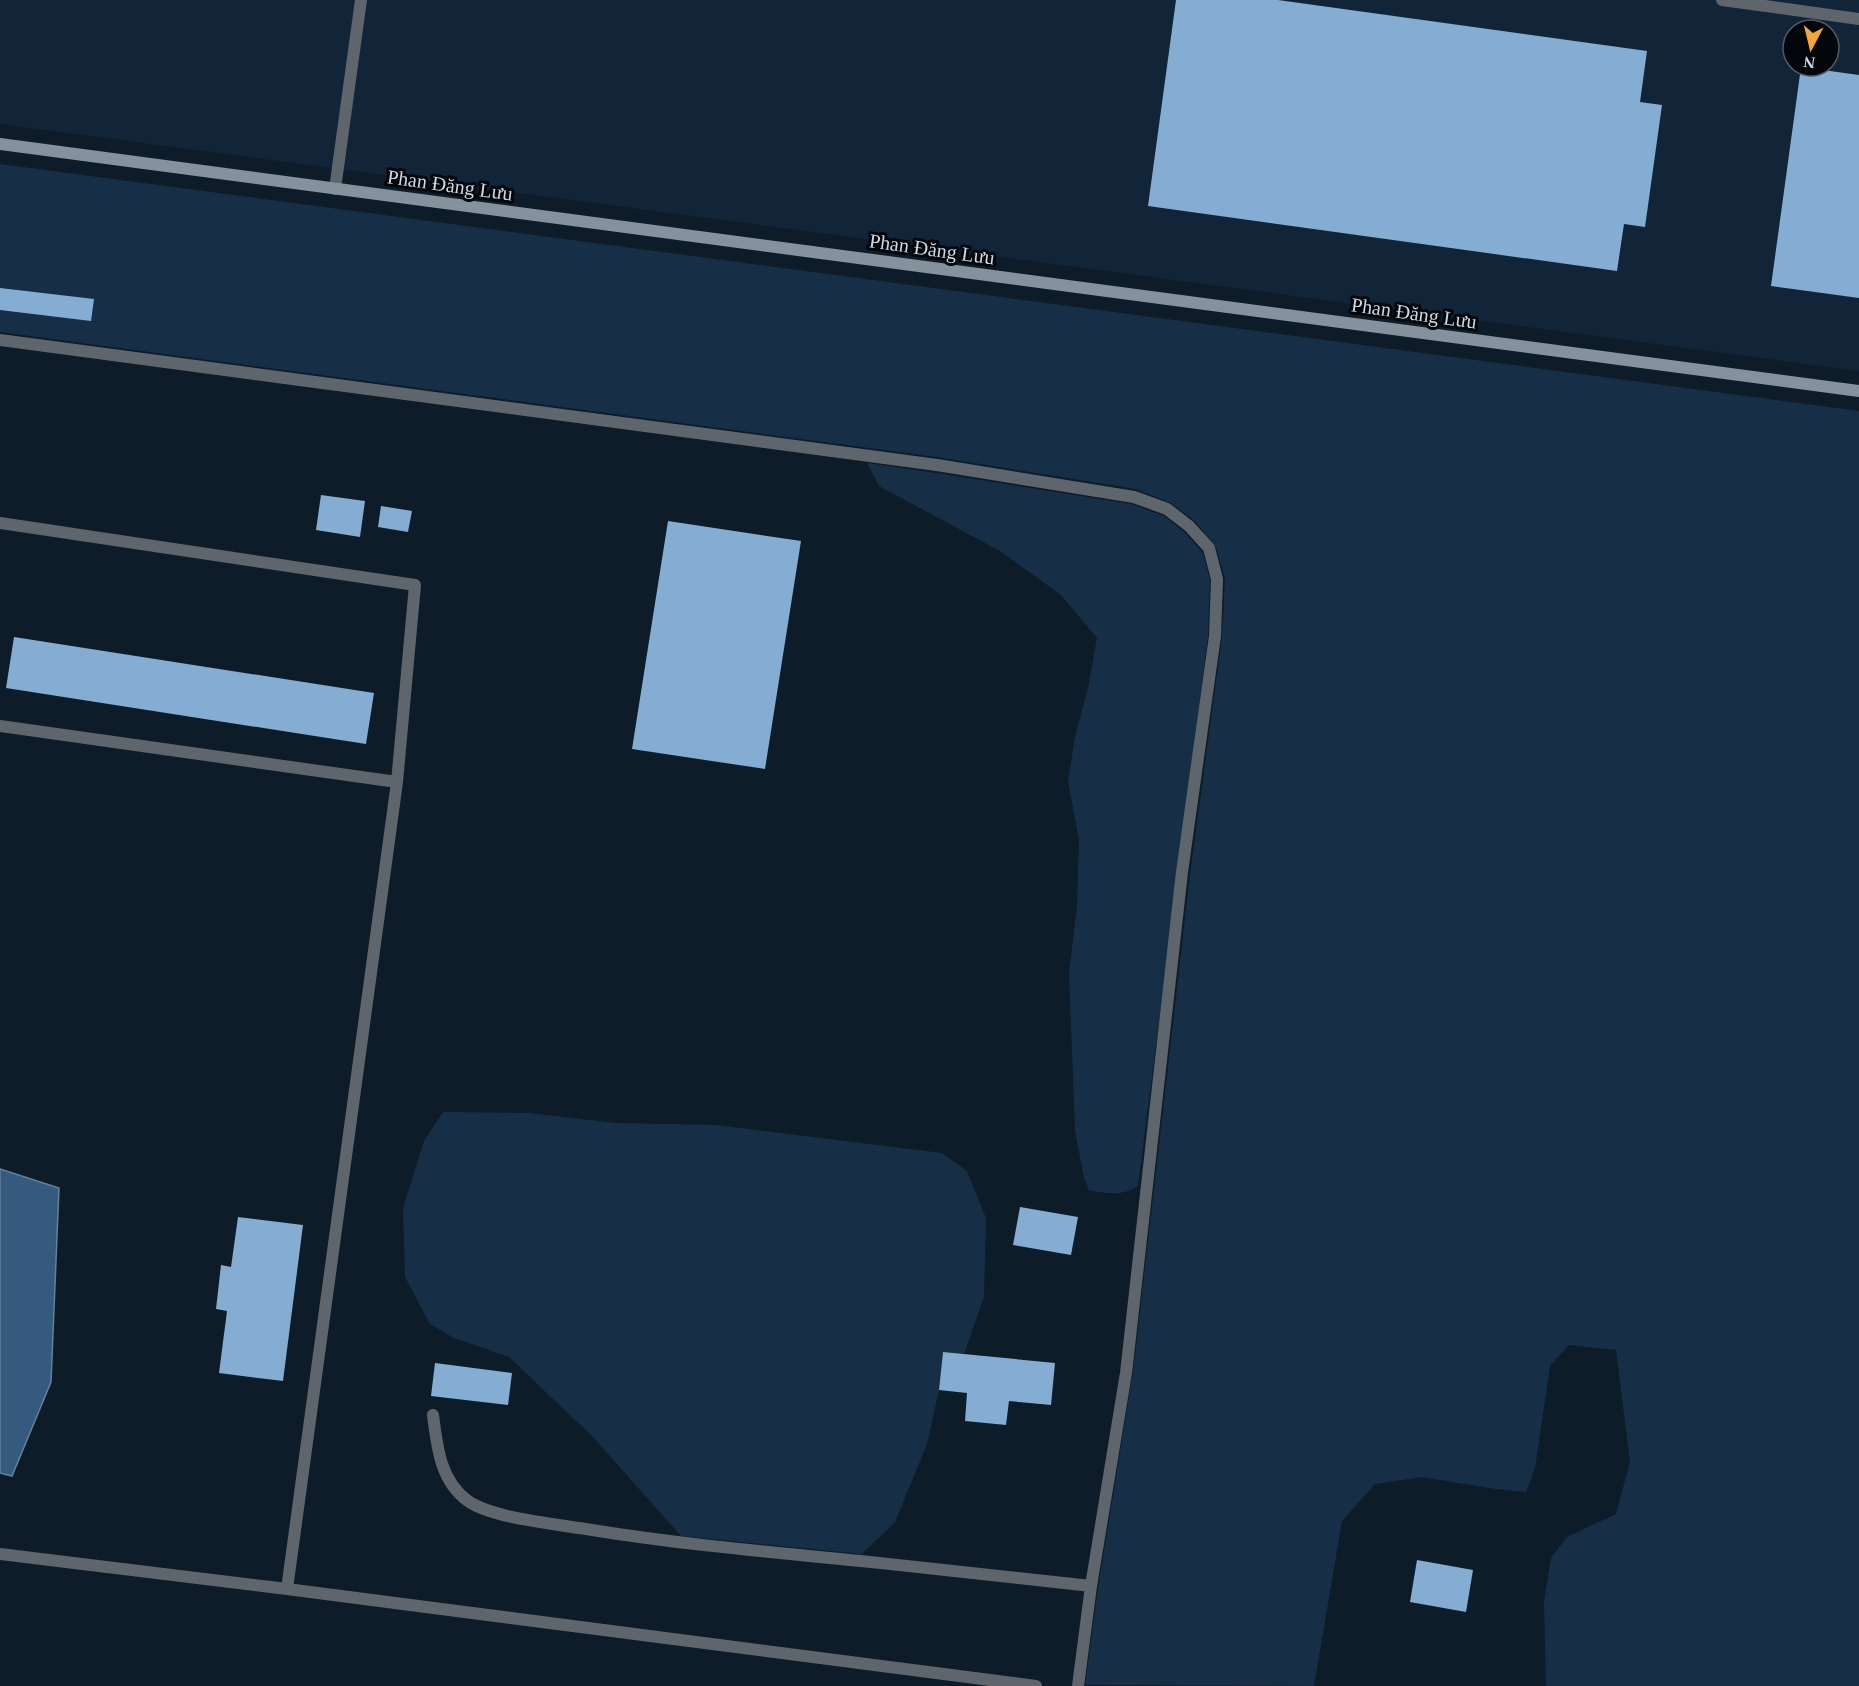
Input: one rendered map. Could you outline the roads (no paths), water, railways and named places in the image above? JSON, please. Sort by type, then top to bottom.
[{"type":"street","name":"Phan Đăng Lưu","points":[[0,144],[1859,391]]},
{"type":"lane","points":[[335,189],[361,0]]},
{"type":"lane","points":[[1722,0],[1753,2],[1859,19]]},
{"type":"lane","points":[[0,340],[937,465],[1134,497],[1167,509],[1189,526],[1209,548],[1217,579],[1215,636],[1182,872],[1126,1372],[1091,1586],[1078,1686]]},
{"type":"lane","points":[[0,523],[416,585],[397,782],[287,1589]]},
{"type":"lane","points":[[0,726],[397,782]]},
{"type":"lane","points":[[433,1415],[444,1473],[467,1501],[485,1511],[553,1524],[681,1543],[1091,1586]]},
{"type":"lane","points":[[0,1554],[1036,1686]]}]
